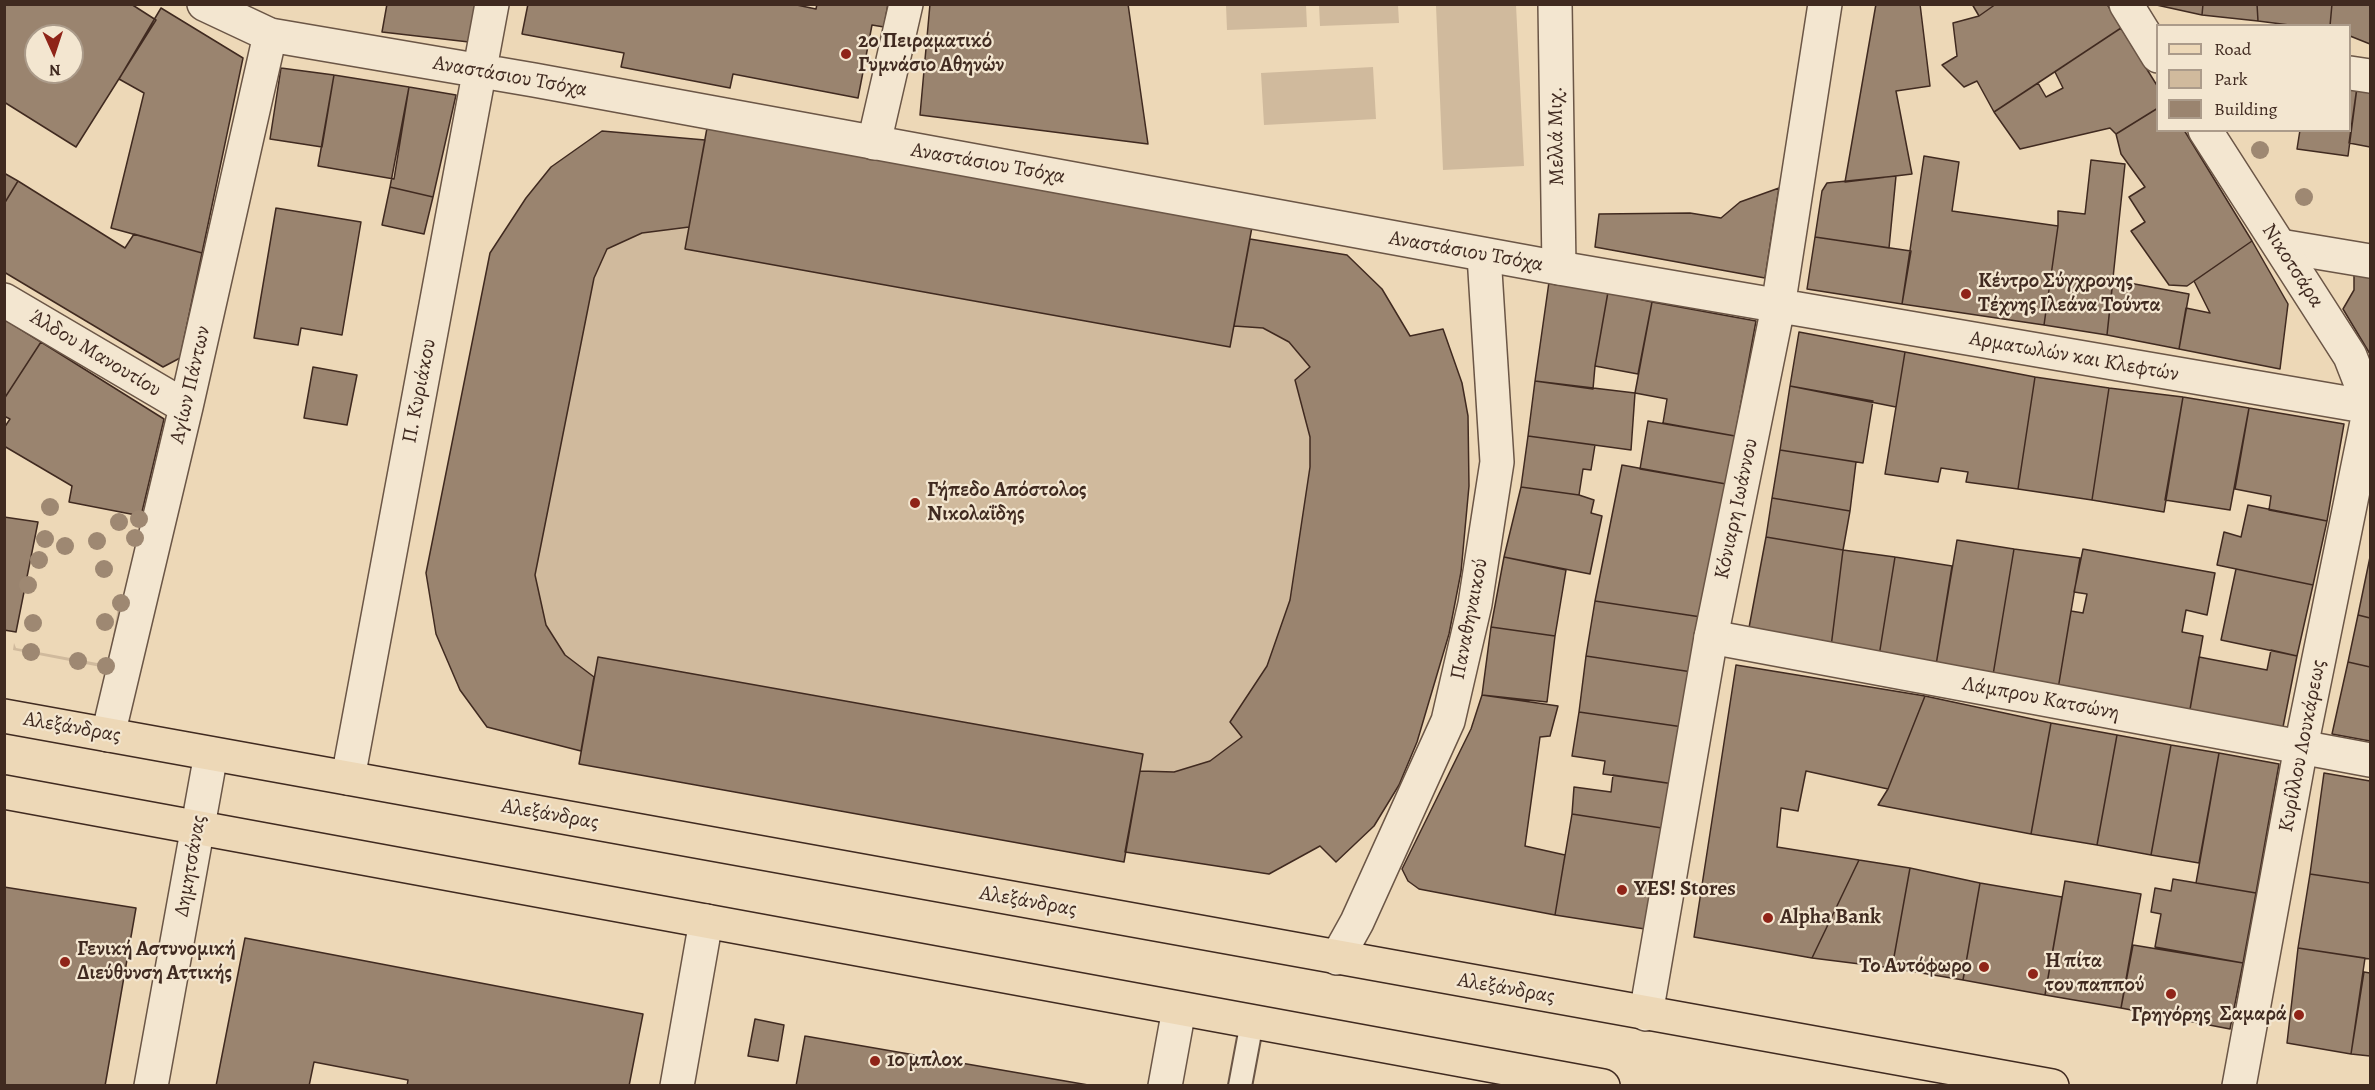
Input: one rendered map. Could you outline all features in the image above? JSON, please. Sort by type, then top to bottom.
[{"type":"main road","name":"Αλεξάνδρας","points":[[4,716],[2052,1086]]},
{"type":"main road","points":[[4,792],[1252,1022],[1487,1075],[1603,1086]]},
{"type":"street","name":"Αναστάσιου Τσόχα","points":[[204,4],[270,35],[480,71],[1778,307]]},
{"type":"street","name":"Π. Κυριάκου","points":[[348,778],[492,4]]},
{"type":"street","points":[[874,143],[906,4]]},
{"type":"street","name":"Μελλά Μιχ.","points":[[1555,4],[1559,268]]},
{"type":"street","name":"Κόνιαρη Ιωάννου","points":[[1646,1014],[1711,637],[1778,307],[1825,4]]},
{"type":"street","points":[[2126,4],[2153,43]]},
{"type":"street","name":"Αγίων Πάντων","points":[[108,735],[186,407],[270,35]]},
{"type":"street","points":[[2351,73],[2370,76]]},
{"type":"street","name":"Νικοτσάρα","points":[[2206,132],[2350,356],[2370,407]]},
{"type":"street","points":[[2280,246],[2370,261]]},
{"type":"street","name":"Παναθηναικού","points":[[1337,958],[1357,922],[1448,721],[1475,604],[1497,462],[1484,255]]},
{"type":"street","name":"Άλδου Μανουτίου","points":[[4,300],[186,407]]},
{"type":"street","name":"Αρματωλών και Κλεφτών","points":[[1778,307],[2370,407]]},
{"type":"street","name":"Κυρίλλου Λουκάρεως","points":[[2240,1086],[2301,747],[2370,407]]},
{"type":"street","name":"Λάμπρου Κατσώνη","points":[[1711,637],[2370,760]]},
{"type":"street","name":"Δημητσάνας","points":[[151,1086],[211,754]]},
{"type":"street","points":[[677,1086],[706,921]]},
{"type":"street","points":[[1165,1086],[1179,1009]]},
{"type":"lane","points":[[1240,1086],[1252,1022]]},
{"type":"green space","points":[[1226,5],[1306,5],[1307,27],[1227,30]]},
{"type":"green space","points":[[1319,5],[1398,5],[1399,23],[1320,26]]},
{"type":"green space","points":[[1516,5],[1524,166],[1443,170],[1436,6]]},
{"type":"green space","points":[[1373,67],[1376,119],[1264,125],[1261,73]]},
{"type":"green space","points":[[602,131],[705,140],[1252,227],[1250,239],[1347,255],[1382,289],[1410,336],[1443,329],[1462,383],[1468,416],[1469,486],[1461,572],[1449,634],[1417,742],[1399,785],[1374,826],[1336,862],[1320,846],[1269,874],[1125,852],[1124,862],[579,764],[580,751],[487,727],[460,690],[426,573],[490,253],[526,198]]},
{"type":"green space","points":[[120,596],[123,596],[111,669],[13,650],[14,643],[16,648],[108,665]]},
{"type":"building","points":[[4,4],[131,4],[156,20],[76,147],[4,102]]},
{"type":"building","points":[[387,4],[476,4],[469,42],[382,32]]},
{"type":"building","points":[[528,4],[792,4],[816,9],[817,4],[888,4],[884,27],[872,25],[858,98],[733,74],[730,88],[621,67],[624,53],[522,34]]},
{"type":"building","points":[[930,4],[1128,4],[1148,144],[920,115]]},
{"type":"building","points":[[1876,4],[1920,4],[1930,86],[1896,91],[1912,174],[1845,182]]},
{"type":"building","points":[[1972,4],[1996,4],[1979,16]]},
{"type":"building","points":[[1996,4],[2107,4],[2121,28],[1994,112],[1977,81],[1964,87],[1942,65],[1957,56],[1953,23],[1979,16]]},
{"type":"building","points":[[2152,4],[2203,4],[2202,15]]},
{"type":"building","points":[[2203,4],[2257,4],[2258,21],[2202,15]]},
{"type":"building","points":[[2257,4],[2332,4],[2330,24],[2281,24],[2258,21]]},
{"type":"building","points":[[2332,4],[2370,4],[2370,44],[2351,36],[2351,24],[2330,24]]},
{"type":"building","points":[[161,8],[243,58],[202,253],[111,228],[144,93],[119,79]]},
{"type":"building","points":[[2121,28],[2156,84],[2156,109],[2116,134],[2110,128],[2020,149],[1994,112],[2038,83],[2046,97],[2063,88],[2055,72]]},
{"type":"building","points":[[281,68],[334,75],[322,147],[270,139]]},
{"type":"building","points":[[334,75],[409,87],[394,179],[318,166]]},
{"type":"building","points":[[2351,78],[2358,80],[2348,156],[2297,149],[2300,132],[2351,132]]},
{"type":"building","points":[[2358,80],[2370,82],[2370,147],[2349,143]]},
{"type":"building","points":[[409,87],[456,95],[433,197],[390,187]]},
{"type":"building","points":[[2156,109],[2156,132],[2185,132],[2252,241],[2187,286],[2169,285],[2131,231],[2145,222],[2129,197],[2145,187],[2121,154],[2116,134]]},
{"type":"building","points":[[707,128],[1252,227],[1230,347],[685,249]]},
{"type":"building","points":[[602,131],[705,140],[689,227],[642,233],[607,249],[594,278],[535,575],[546,625],[565,655],[594,677],[581,751],[487,727],[460,690],[436,634],[426,573],[490,253],[526,198],[551,167]]},
{"type":"building","points":[[1924,156],[1959,162],[1952,211],[2058,226],[2044,325],[1902,304]]},
{"type":"building","points":[[2091,160],[2125,164],[2107,335],[2044,325],[2058,226],[2058,211],[2085,214]]},
{"type":"building","points":[[4,173],[18,181],[4,204]]},
{"type":"building","points":[[1896,176],[1889,248],[1815,237],[1822,191],[1827,183]]},
{"type":"building","points":[[18,181],[125,248],[134,234],[202,253],[180,358],[163,367],[4,272],[4,204]]},
{"type":"building","points":[[390,187],[433,197],[424,234],[382,225]]},
{"type":"building","points":[[1779,188],[1765,278],[1595,247],[1599,214],[1690,213],[1721,218],[1740,202]]},
{"type":"building","points":[[276,208],[361,222],[342,335],[301,328],[298,345],[254,338]]},
{"type":"building","points":[[1815,237],[1911,251],[1902,304],[1807,289]]},
{"type":"building","points":[[1250,239],[1347,255],[1382,289],[1410,336],[1443,329],[1462,383],[1468,416],[1469,486],[1461,572],[1449,634],[1417,742],[1399,785],[1374,826],[1336,862],[1320,846],[1269,874],[1125,852],[1140,771],[1174,772],[1210,761],[1242,737],[1230,722],[1267,666],[1290,600],[1310,467],[1310,437],[1295,380],[1310,367],[1289,342],[1263,328],[1234,326]]},
{"type":"building","points":[[2252,241],[2288,304],[2280,369],[2179,349],[2186,308],[2210,313],[2194,281]]},
{"type":"building","points":[[2354,267],[2370,270],[2370,354],[2343,309],[2354,290]]},
{"type":"building","points":[[2113,280],[2189,294],[2179,349],[2107,335]]},
{"type":"building","points":[[1549,282],[1608,292],[1593,389],[1535,381]]},
{"type":"building","points":[[1608,292],[1652,302],[1638,374],[1595,366]]},
{"type":"building","points":[[1652,302],[1756,321],[1735,436],[1663,423],[1667,399],[1635,393]]},
{"type":"building","points":[[4,319],[41,342],[4,399]]},
{"type":"building","points":[[1799,332],[1905,352],[1896,407],[1790,386]]},
{"type":"building","points":[[41,342],[164,419],[141,516],[69,502],[72,486],[4,446],[4,428],[10,419],[4,416],[4,399]]},
{"type":"building","points":[[1905,352],[2035,377],[2018,489],[1966,482],[1968,472],[1941,468],[1938,482],[1885,474]]},
{"type":"building","points":[[313,367],[357,375],[347,425],[304,418]]},
{"type":"building","points":[[2035,377],[2109,388],[2092,500],[2018,489]]},
{"type":"building","points":[[1535,381],[1635,393],[1631,450],[1528,436]]},
{"type":"building","points":[[1790,386],[1873,401],[1863,463],[1780,450]]},
{"type":"building","points":[[2109,388],[2183,397],[2164,512],[2092,500]]},
{"type":"building","points":[[2183,397],[2249,408],[2230,510],[2165,500]]},
{"type":"building","points":[[2249,408],[2344,424],[2327,521],[2269,510],[2271,496],[2235,489]]},
{"type":"building","points":[[1648,421],[1735,436],[1726,484],[1640,469]]},
{"type":"building","points":[[1528,436],[1595,445],[1591,470],[1583,469],[1579,495],[1521,487]]},
{"type":"building","points":[[1780,450],[1856,462],[1850,511],[1772,498]]},
{"type":"building","points":[[1622,465],[1726,484],[1701,617],[1595,601]]},
{"type":"building","points":[[1521,487],[1579,495],[1594,500],[1591,513],[1602,516],[1590,574],[1504,557]]},
{"type":"building","points":[[1772,498],[1850,511],[1843,550],[1766,537]]},
{"type":"building","points":[[2248,505],[2327,521],[2313,585],[2217,565],[2224,532],[2241,537]]},
{"type":"building","points":[[4,517],[38,522],[16,632],[4,630]]},
{"type":"building","points":[[1766,537],[1843,550],[1831,647],[1748,633]]},
{"type":"building","points":[[1957,540],[2014,549],[1993,675],[1936,665]]},
{"type":"building","points":[[2014,549],[2080,558],[2058,689],[1993,675]]},
{"type":"building","points":[[2083,549],[2215,573],[2207,615],[2186,610],[2182,632],[2203,636],[2189,715],[2058,689],[2071,611],[2083,613],[2087,594],[2074,592]]},
{"type":"building","points":[[1843,550],[1895,557],[1879,656],[1831,647]]},
{"type":"building","points":[[1504,557],[1566,570],[1555,636],[1491,627]]},
{"type":"building","points":[[1895,557],[1952,566],[1936,665],[1879,656]]},
{"type":"building","points":[[2370,557],[2370,618],[2358,615]]},
{"type":"building","points":[[2236,569],[2313,585],[2297,656],[2221,640]]},
{"type":"building","points":[[1595,601],[1701,617],[1692,672],[1586,656]]},
{"type":"building","points":[[2358,615],[2370,618],[2370,667],[2348,662]]},
{"type":"building","points":[[1491,627],[1555,636],[1547,702],[1482,695]]},
{"type":"building","points":[[2271,650],[2297,656],[2282,732],[2189,715],[2199,657],[2267,670]]},
{"type":"building","points":[[1586,656],[1692,672],[1683,727],[1579,712]]},
{"type":"building","points":[[598,657],[1143,754],[1124,862],[579,764]]},
{"type":"building","points":[[2348,662],[2370,667],[2370,741],[2332,734]]},
{"type":"building","points":[[1736,665],[1925,696],[1888,789],[1806,771],[1798,811],[1781,808],[1777,847],[1859,860],[1812,958],[1694,937]]},
{"type":"building","points":[[1482,695],[1558,706],[1550,736],[1540,737],[1525,846],[1565,855],[1555,915],[1419,889],[1408,881],[1402,869],[1471,729]]},
{"type":"building","points":[[1925,696],[2051,723],[2031,834],[1878,805],[1888,789]]},
{"type":"building","points":[[1579,712],[1683,727],[1674,784],[1603,774],[1605,761],[1572,756]]},
{"type":"building","points":[[2051,723],[2117,735],[2097,845],[2031,834]]},
{"type":"building","points":[[2117,735],[2171,745],[2151,855],[2097,845]]},
{"type":"building","points":[[2171,745],[2219,753],[2199,863],[2151,855]]},
{"type":"building","points":[[2219,753],[2279,764],[2256,893],[2196,883]]},
{"type":"building","points":[[2324,773],[2370,781],[2370,883],[2310,874]]},
{"type":"building","points":[[1613,775],[1674,784],[1662,828],[1572,814],[1574,787],[1611,792]]},
{"type":"building","points":[[1572,814],[1662,828],[1645,929],[1555,915]]},
{"type":"building","points":[[1859,860],[1910,868],[1892,968],[1812,958]]},
{"type":"building","points":[[1910,868],[1980,883],[1963,980],[1892,968]]},
{"type":"building","points":[[2310,874],[2370,883],[2370,959],[2298,948]]},
{"type":"building","points":[[2173,879],[2256,893],[2243,963],[2155,947],[2161,914],[2151,912],[2155,888],[2171,891]]},
{"type":"building","points":[[2065,881],[2141,894],[2121,1008],[2045,995]]},
{"type":"building","points":[[1980,883],[2062,897],[2045,995],[1963,980]]},
{"type":"building","name":"Γενική Αστυνομική Διεύθυνση Αττικής","points":[[4,887],[136,908],[105,1086],[4,1086]]},
{"type":"building","points":[[245,938],[643,1014],[629,1086],[407,1086],[408,1080],[314,1062],[309,1086],[216,1086]]},
{"type":"building","points":[[2133,945],[2243,963],[2230,1029],[2121,1008]]},
{"type":"building","points":[[2298,948],[2365,958],[2351,1054],[2287,1043]]},
{"type":"building","points":[[2364,972],[2370,973],[2370,1056],[2351,1054]]},
{"type":"building","points":[[755,1019],[784,1025],[778,1061],[748,1056]]},
{"type":"building","name":"1ο μπλοκ","points":[[805,1036],[1094,1086],[796,1086]]},
{"type":"place","name":"2ο Πειραματικό Γυμνάσιο Αθηνών","points":[[846,54]]},
{"type":"place","name":"Κέντρο Σύγχρονης Τέχνης Ιλεάνα Τούντα","points":[[1966,294]]},
{"type":"place","name":"Γήπεδο Απόστολος Νικολαΐδης","points":[[915,503]]},
{"type":"place","name":"YES! Stores","points":[[1622,890]]},
{"type":"place","name":"Alpha Bank","points":[[1768,918]]},
{"type":"place","name":"Γενική Αστυνομική Διεύθυνση Αττικής","points":[[65,962]]},
{"type":"place","name":"Το Αυτόφωρο","points":[[1984,967]]},
{"type":"place","name":"Η πίτα του παππού","points":[[2033,974]]},
{"type":"place","name":"Γρηγόρης","points":[[2171,994]]},
{"type":"place","name":"Σαμαρά","points":[[2299,1015]]},
{"type":"place","name":"1ο μπλοκ","points":[[875,1061]]}]
